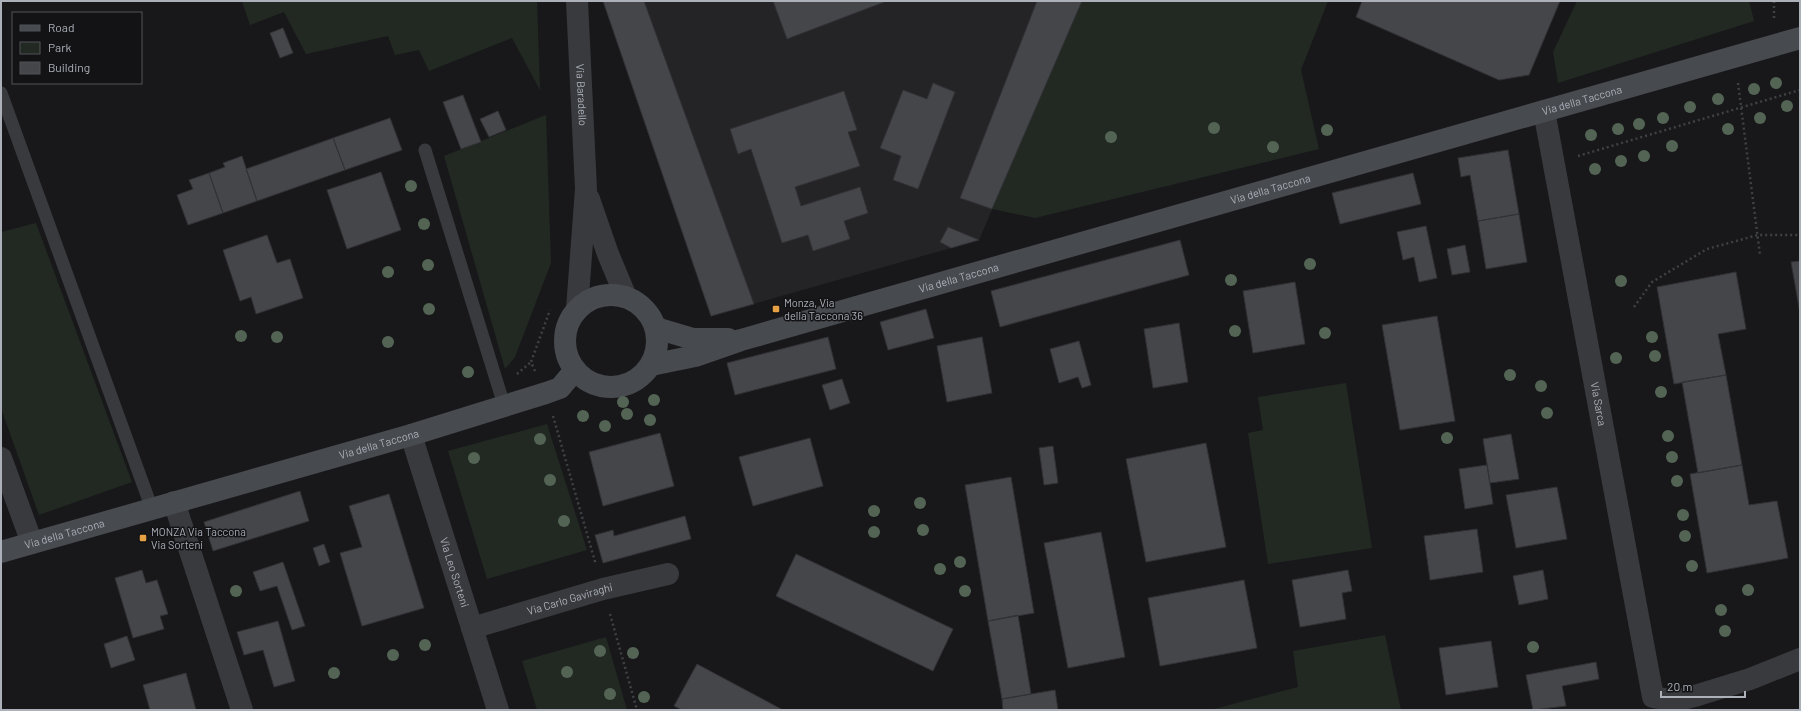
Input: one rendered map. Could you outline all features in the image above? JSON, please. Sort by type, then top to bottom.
[{"type":"main road","name":"Via della Taccona","points":[[651,365],[695,356],[741,340],[1800,38]]},
{"type":"main road","points":[[613,295],[626,297],[639,304],[644,309],[656,328],[658,341],[656,354],[651,365],[641,376],[629,384],[614,388],[600,386],[586,380],[575,370],[568,359],[565,346],[565,333],[569,320],[587,301],[600,296],[613,295]]},
{"type":"main road","name":"Via della Taccona","points":[[656,328],[693,339],[741,340]]},
{"type":"main road","name":"Via della Taccona","points":[[1,552],[411,435],[546,393],[560,388],[575,370]]},
{"type":"street","name":"Via Baradello","points":[[577,1],[586,189],[577,310]]},
{"type":"street","name":"Via Sarca","points":[[1544,111],[1555,163],[1654,703],[1698,695],[1750,679],[1800,659]]},
{"type":"street","name":"Via Baradello","points":[[586,189],[608,254],[626,297]]},
{"type":"street","name":"Via Leo Sorteni","points":[[411,435],[498,710]]},
{"type":"street","points":[[1,458],[32,543]]},
{"type":"street","points":[[174,502],[242,710]]},
{"type":"street","name":"Via Carlo Gaviraghi","points":[[472,628],[603,589],[668,574]]},
{"type":"lane","points":[[1,93],[152,509]]},
{"type":"lane","points":[[425,150],[504,405]]},
{"type":"path","points":[[1734,56],[1760,255]]},
{"type":"path","points":[[1555,163],[1800,90]]},
{"type":"path","points":[[1634,307],[1652,282],[1707,249],[1758,235],[1800,235]]},
{"type":"path","points":[[551,308],[531,362],[546,393],[637,710]]},
{"type":"shaded area","points":[[603,1],[1082,1],[979,240],[711,316]]},
{"type":"green space","points":[[242,1],[537,1],[540,90],[512,38],[429,71],[419,50],[395,55],[388,36],[306,54],[284,12],[250,25]]},
{"type":"green space","points":[[1082,1],[1328,1],[1301,70],[1319,149],[1035,218],[992,209]]},
{"type":"green space","points":[[1577,1],[1749,1],[1754,21],[1558,83],[1553,52]]},
{"type":"green space","points":[[546,115],[551,263],[515,357],[505,369],[444,156]]},
{"type":"green space","points":[[36,223],[132,482],[39,515],[1,408],[1,232]]},
{"type":"green space","points":[[1346,383],[1372,548],[1268,564],[1248,433],[1263,430],[1258,397]]},
{"type":"green space","points":[[547,424],[587,550],[487,579],[448,451]]},
{"type":"green space","points":[[1385,635],[1401,710],[1210,710],[1298,687],[1293,651]]},
{"type":"green space","points":[[606,637],[627,710],[537,710],[522,661]]},
{"type":"building","points":[[603,1],[644,1],[754,304],[711,316]]},
{"type":"building","points":[[773,1],[887,1],[787,39]]},
{"type":"building","points":[[1037,1],[1082,1],[992,209],[960,198]]},
{"type":"building","points":[[1362,1],[1560,1],[1529,75],[1499,80],[1356,17]]},
{"type":"building","points":[[283,28],[293,53],[280,58],[270,33]]},
{"type":"building","points":[[933,83],[955,92],[918,189],[893,180],[901,156],[880,148],[903,90],[927,99]]},
{"type":"building","points":[[844,91],[857,130],[848,132],[860,166],[795,187],[801,206],[860,187],[868,213],[844,221],[850,239],[813,251],[808,235],[782,243],[751,149],[738,154],[730,129]]},
{"type":"building","points":[[463,95],[481,142],[461,149],[443,102]]},
{"type":"building","points":[[498,111],[506,130],[489,137],[480,119]]},
{"type":"building","points":[[390,118],[402,150],[345,170],[333,138]]},
{"type":"building","points":[[333,138],[345,170],[257,201],[246,169]]},
{"type":"building","points":[[1508,150],[1519,214],[1478,221],[1470,175],[1461,177],[1458,158]]},
{"type":"building","points":[[242,156],[257,201],[223,213],[209,173],[225,167],[223,163]]},
{"type":"building","points":[[381,172],[401,230],[347,249],[327,190]]},
{"type":"building","points":[[209,173],[223,213],[188,225],[177,195],[193,189],[189,180]]},
{"type":"building","points":[[1413,173],[1421,204],[1340,224],[1332,193]]},
{"type":"building","points":[[1519,214],[1527,262],[1486,269],[1478,221]]},
{"type":"building","points":[[1426,226],[1437,278],[1419,282],[1414,257],[1403,260],[1397,232]]},
{"type":"building","points":[[948,227],[979,240],[951,248],[940,242]]},
{"type":"building","points":[[267,235],[277,263],[290,259],[303,298],[256,314],[251,297],[240,301],[223,250]]},
{"type":"building","points":[[1180,240],[1189,275],[1000,327],[991,291]]},
{"type":"building","points":[[1465,245],[1470,272],[1452,275],[1447,249]]},
{"type":"building","points":[[1800,261],[1800,313],[1791,262]]},
{"type":"building","points":[[1736,272],[1746,329],[1718,334],[1726,375],[1674,384],[1657,287]]},
{"type":"building","points":[[1295,282],[1305,344],[1253,353],[1243,291]]},
{"type":"building","points":[[926,309],[934,338],[888,350],[880,322]]},
{"type":"building","points":[[1437,316],[1455,421],[1400,430],[1382,325]]},
{"type":"building","points":[[1179,323],[1188,382],[1153,388],[1144,329]]},
{"type":"building","points":[[828,337],[836,369],[735,395],[727,363]]},
{"type":"building","points":[[982,337],[992,393],[947,402],[937,346]]},
{"type":"building","points":[[1079,341],[1091,385],[1082,388],[1078,377],[1059,383],[1050,349]]},
{"type":"building","points":[[1726,375],[1742,465],[1698,473],[1682,382]]},
{"type":"building","points":[[842,379],[850,403],[830,410],[822,385]]},
{"type":"building","points":[[660,433],[674,486],[603,506],[589,452]]},
{"type":"building","points":[[1511,434],[1519,479],[1490,483],[1483,439]]},
{"type":"building","points":[[810,438],[823,486],[753,506],[739,457]]},
{"type":"building","points":[[1206,443],[1226,547],[1146,562],[1126,459]]},
{"type":"building","points":[[1053,446],[1058,483],[1044,485],[1039,448]]},
{"type":"building","points":[[1487,465],[1493,504],[1465,509],[1459,469]]},
{"type":"building","points":[[1742,465],[1749,505],[1777,501],[1788,558],[1707,573],[1690,474]]},
{"type":"building","points":[[1011,477],[1034,613],[988,621],[965,485]]},
{"type":"building","points":[[1557,487],[1567,539],[1516,548],[1506,495]]},
{"type":"building","points":[[300,491],[309,521],[213,551],[204,522]]},
{"type":"building","points":[[389,494],[424,608],[362,626],[340,553],[362,547],[349,506]]},
{"type":"building","points":[[685,516],[691,539],[603,563],[595,535],[613,530],[614,536]]},
{"type":"building","points":[[1477,529],[1483,572],[1430,580],[1424,536]]},
{"type":"building","points":[[1101,532],[1125,657],[1068,668],[1044,543]]},
{"type":"building","points":[[324,544],[330,562],[319,566],[313,548]]},
{"type":"building","points":[[796,554],[953,629],[933,671],[776,596]]},
{"type":"building","points":[[283,562],[305,626],[292,630],[277,586],[260,591],[253,572]]},
{"type":"building","points":[[142,570],[146,583],[157,580],[168,614],[160,616],[164,629],[133,638],[115,578]]},
{"type":"building","points":[[1348,570],[1352,591],[1342,593],[1346,619],[1300,627],[1292,580]]},
{"type":"building","points":[[1543,570],[1548,599],[1519,605],[1513,576]]},
{"type":"building","points":[[1244,580],[1257,648],[1160,666],[1148,598]]},
{"type":"building","points":[[1018,615],[1031,694],[1002,699],[988,621]]},
{"type":"building","points":[[278,621],[295,681],[274,687],[263,650],[244,655],[237,632]]},
{"type":"building","points":[[127,636],[135,660],[111,668],[104,644]]},
{"type":"building","points":[[1491,641],[1498,687],[1446,695],[1439,648]]},
{"type":"building","points":[[1596,662],[1599,679],[1562,686],[1566,706],[1533,710],[1526,675]]},
{"type":"building","points":[[697,664],[783,710],[682,710],[674,706]]},
{"type":"building","points":[[186,673],[196,710],[150,710],[143,685]]},
{"type":"building","points":[[1055,690],[1058,710],[1003,710],[1002,699]]},
{"type":"place","name":"Monza, Via della Taccona 36","points":[[776,309]]},
{"type":"place","name":"MONZA Via Taccona Via Sorteni","points":[[143,538]]}]
